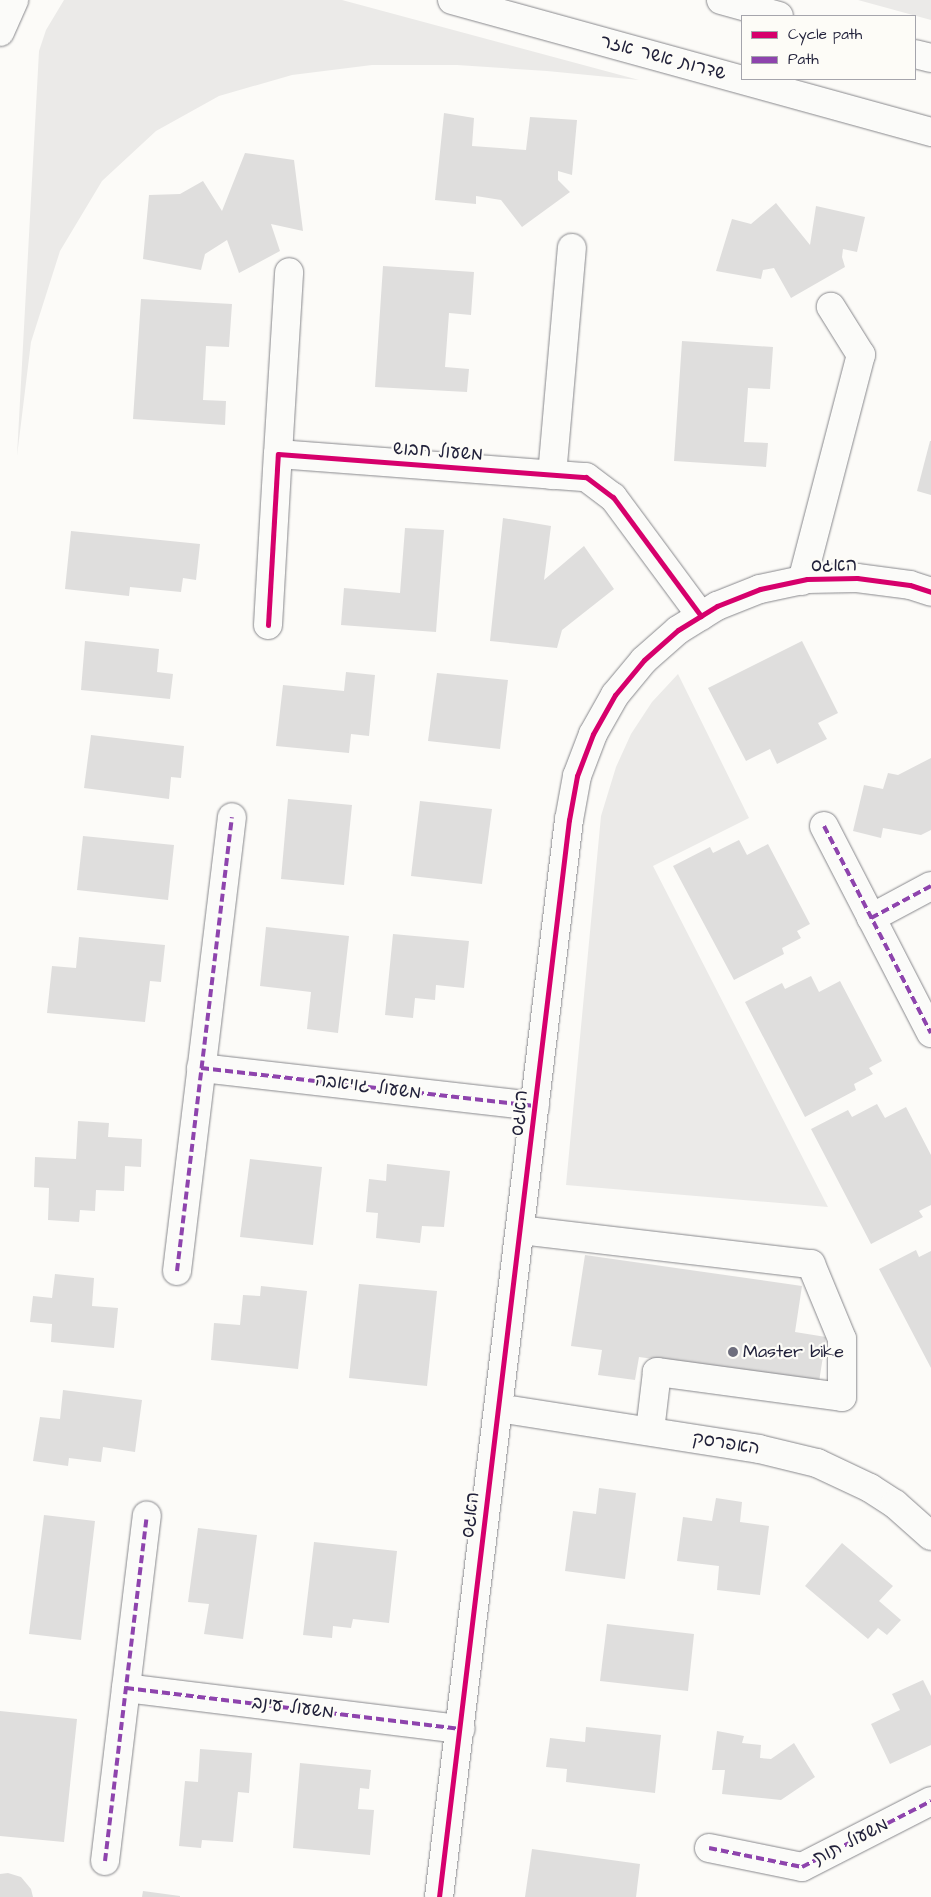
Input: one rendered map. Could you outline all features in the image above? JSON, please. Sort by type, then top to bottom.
[{"type":"street","points":[[0,32],[14,0]]},
{"type":"street","name":"שדרות אשר אזר","points":[[452,0],[741,80]]},
{"type":"street","points":[[721,0],[775,15]]},
{"type":"street","points":[[916,54],[931,58]]},
{"type":"street","name":"שדרות אשר אזר","points":[[742,80],[931,132]]},
{"type":"street","points":[[552,475],[572,248]]},
{"type":"street","points":[[268,625],[289,272]]},
{"type":"street","points":[[802,580],[861,355],[831,307]]},
{"type":"street","name":"משעול חבוש","points":[[278,454],[586,478],[613,497],[701,616]]},
{"type":"street","name":"האגס","points":[[439,1897],[569,820],[577,776],[593,734],[615,695],[644,660],[678,630],[717,606],[760,589],[802,580],[857,578],[910,585],[931,592]]},
{"type":"street","points":[[177,1271],[232,817]]},
{"type":"street","points":[[824,826],[931,1034]]},
{"type":"street","points":[[872,918],[931,886]]},
{"type":"street","name":"משעול גויאבה","points":[[202,1068],[535,1106]]},
{"type":"street","points":[[520,1230],[811,1264],[842,1339],[842,1397],[657,1372],[650,1431]]},
{"type":"street","name":"האפרסק","points":[[498,1408],[758,1449],[817,1463],[844,1474],[878,1493],[901,1508],[931,1536]]},
{"type":"street","points":[[105,1861],[147,1516]]},
{"type":"street","name":"משעול עינב","points":[[126,1688],[460,1729]]},
{"type":"street","name":"משעול תות","points":[[709,1848],[802,1867],[931,1801]]},
{"type":"shaded area","points":[[64,0],[342,0],[639,80],[457,65],[372,65],[292,75],[219,96],[156,131],[102,181],[60,251],[31,342],[17,456],[39,51],[46,30]]},
{"type":"shaded area","points":[[858,0],[931,0],[931,20]]},
{"type":"shaded area","points":[[678,674],[749,818],[653,866],[828,1207],[566,1185],[601,816],[616,767],[631,734],[652,702]]},
{"type":"building","points":[[444,113],[474,118],[472,146],[526,150],[530,117],[577,120],[572,175],[558,171],[558,180],[570,192],[522,227],[501,200],[476,196],[476,204],[435,200]]},
{"type":"building","points":[[245,153],[294,160],[303,231],[271,224],[280,251],[239,273],[227,240],[205,254],[201,270],[143,259],[149,195],[180,194],[203,181],[222,211]]},
{"type":"building","points":[[776,203],[810,245],[816,206],[865,217],[857,252],[843,249],[842,257],[845,267],[791,298],[774,268],[763,270],[761,279],[716,271],[732,219],[751,224]]},
{"type":"building","points":[[383,266],[474,272],[471,315],[449,313],[445,367],[469,369],[467,392],[375,387]]},
{"type":"building","points":[[141,299],[232,304],[229,347],[206,346],[203,400],[226,401],[225,425],[133,419]]},
{"type":"building","points":[[682,341],[773,347],[770,389],[748,388],[744,442],[768,443],[766,467],[674,461]]},
{"type":"building","points":[[931,441],[931,495],[917,491]]},
{"type":"building","points":[[503,518],[551,526],[544,580],[584,546],[614,589],[562,630],[557,648],[490,641]]},
{"type":"building","points":[[405,528],[444,530],[436,632],[341,625],[344,588],[400,593]]},
{"type":"building","points":[[71,531],[200,544],[196,580],[183,578],[181,592],[130,587],[129,596],[65,589]]},
{"type":"building","points":[[85,641],[159,649],[157,672],[173,674],[170,699],[81,690]]},
{"type":"building","points":[[802,641],[838,713],[818,723],[827,739],[777,764],[770,749],[746,761],[708,688]]},
{"type":"building","points":[[346,672],[375,675],[369,736],[351,734],[349,753],[276,746],[283,685],[344,691]]},
{"type":"building","points":[[437,673],[508,680],[500,749],[428,741]]},
{"type":"building","points":[[91,735],[184,746],[181,778],[171,777],[169,799],[84,788]]},
{"type":"building","points":[[931,758],[931,830],[921,835],[883,828],[881,838],[853,831],[864,785],[883,789],[888,773],[898,775]]},
{"type":"building","points":[[288,799],[352,805],[344,885],[281,879]]},
{"type":"building","points":[[420,801],[492,809],[482,884],[411,876]]},
{"type":"building","points":[[83,836],[174,845],[168,900],[77,890]]},
{"type":"building","points":[[739,840],[747,855],[768,844],[810,924],[797,931],[801,938],[782,948],[784,954],[734,980],[673,866],[710,847],[713,853]]},
{"type":"building","points":[[266,927],[349,936],[338,1033],[307,1029],[311,992],[260,986]]},
{"type":"building","points":[[393,934],[469,941],[464,988],[436,985],[435,1000],[415,998],[413,1018],[385,1015]]},
{"type":"building","points":[[79,937],[165,945],[161,982],[150,981],[145,1022],[47,1013],[52,966],[76,968]]},
{"type":"building","points":[[811,976],[819,992],[840,981],[882,1061],[869,1068],[873,1074],[854,1084],[856,1090],[805,1117],[745,1002],[782,983],[785,989]]},
{"type":"building","points":[[877,1104],[885,1118],[906,1107],[931,1155],[931,1205],[919,1211],[923,1217],[871,1244],[811,1129],[848,1110],[852,1117]]},
{"type":"building","points":[[78,1121],[109,1123],[108,1137],[142,1139],[141,1167],[125,1166],[124,1191],[96,1190],[95,1211],[80,1210],[79,1222],[48,1220],[49,1188],[34,1187],[35,1157],[76,1159]]},
{"type":"building","points":[[250,1159],[322,1167],[313,1245],[240,1237]]},
{"type":"building","points":[[387,1164],[450,1171],[444,1227],[422,1226],[420,1243],[376,1238],[378,1213],[366,1212],[369,1179],[386,1181]]},
{"type":"building","points":[[916,1250],[919,1257],[931,1251],[931,1368],[879,1269]]},
{"type":"building","points":[[585,1255],[802,1286],[795,1332],[826,1337],[819,1382],[639,1357],[635,1380],[598,1375],[602,1350],[571,1346]]},
{"type":"building","points":[[55,1274],[94,1278],[92,1306],[118,1308],[114,1348],[51,1342],[52,1324],[30,1322],[33,1296],[52,1298]]},
{"type":"building","points":[[359,1284],[437,1291],[427,1386],[349,1378]]},
{"type":"building","points":[[261,1286],[307,1291],[298,1369],[211,1360],[214,1323],[240,1325],[243,1295],[260,1296]]},
{"type":"building","points":[[63,1390],[142,1400],[135,1452],[103,1447],[101,1462],[69,1458],[68,1466],[33,1461],[40,1417],[60,1419]]},
{"type":"building","points":[[599,1488],[636,1493],[625,1579],[565,1571],[573,1511],[596,1514]]},
{"type":"building","points":[[716,1498],[742,1502],[740,1522],[769,1526],[760,1595],[717,1590],[719,1566],[677,1561],[683,1517],[712,1521]]},
{"type":"building","points":[[44,1515],[95,1521],[81,1640],[29,1634]]},
{"type":"building","points":[[198,1528],[257,1535],[243,1639],[204,1634],[209,1604],[188,1602]]},
{"type":"building","points":[[314,1542],[397,1551],[389,1623],[353,1619],[351,1628],[333,1626],[332,1638],[303,1635]]},
{"type":"building","points":[[842,1543],[893,1586],[879,1601],[901,1620],[887,1635],[878,1628],[868,1639],[805,1586]]},
{"type":"building","points":[[607,1624],[694,1634],[688,1691],[600,1681]]},
{"type":"building","points":[[923,1680],[931,1696],[931,1745],[890,1764],[871,1724],[900,1710],[892,1694]]},
{"type":"building","points":[[0,1711],[77,1719],[64,1842],[0,1836]]},
{"type":"building","points":[[586,1727],[661,1735],[655,1793],[566,1782],[567,1769],[546,1767],[550,1738],[585,1742]]},
{"type":"building","points":[[717,1731],[744,1736],[742,1743],[761,1745],[760,1758],[771,1759],[794,1743],[815,1777],[781,1800],[722,1794],[725,1770],[712,1770]]},
{"type":"building","points":[[200,1749],[252,1753],[249,1793],[238,1792],[233,1842],[202,1840],[201,1848],[179,1846],[185,1781],[198,1782]]},
{"type":"building","points":[[300,1763],[371,1770],[369,1789],[360,1788],[358,1809],[374,1810],[370,1855],[293,1848]]},
{"type":"building","points":[[532,1849],[640,1864],[636,1897],[525,1897]]},
{"type":"building","points":[[8,1873],[21,1877],[31,1889],[33,1897],[0,1897],[0,1874]]},
{"type":"building","points":[[143,1891],[180,1896],[180,1897],[142,1897]]},
{"type":"marked path","points":[[177,1271],[232,817]]},
{"type":"marked path","points":[[824,826],[931,1033]]},
{"type":"marked path","points":[[871,918],[931,886]]},
{"type":"marked path","points":[[201,1068],[535,1106]]},
{"type":"marked path","points":[[105,1861],[147,1516]]},
{"type":"marked path","points":[[126,1688],[460,1729]]},
{"type":"marked path","points":[[709,1848],[802,1867],[931,1801]]},
{"type":"cycle path","points":[[268,625],[278,454],[586,477],[613,497],[701,616]]},
{"type":"cycle path","points":[[439,1897],[569,820],[577,776],[593,734],[615,695],[644,660],[678,630],[717,606],[760,589],[807,579],[857,578],[910,585],[931,592]]},
{"type":"place","name":"Master bike","points":[[733,1352]]}]
